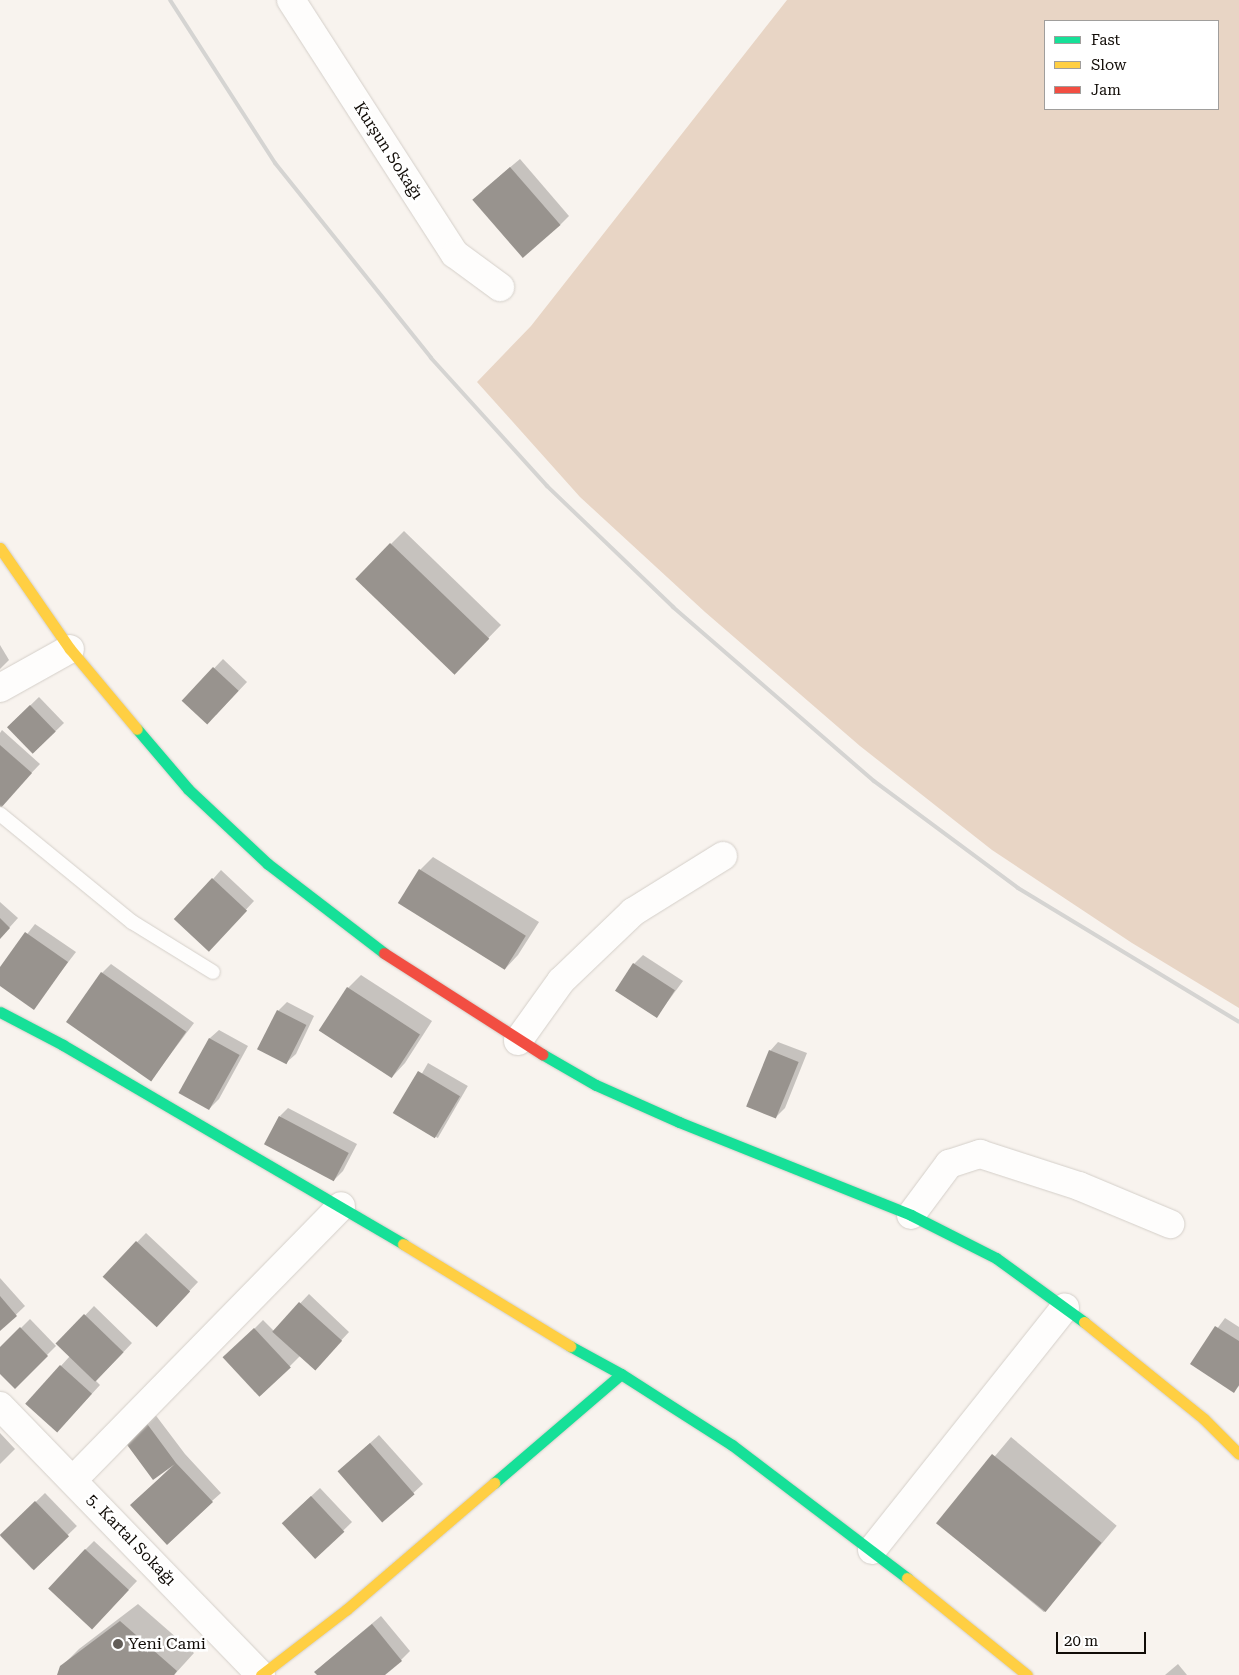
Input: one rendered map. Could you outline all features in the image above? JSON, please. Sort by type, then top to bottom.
[{"type":"street","name":"Kurşun Sokağı","points":[[291,0],[455,254],[500,287]]},
{"type":"street","points":[[0,548],[70,649],[188,789],[268,864],[366,940],[518,1041],[596,1085],[663,1115],[911,1215],[996,1258],[1064,1307],[1204,1420],[1239,1454]]},
{"type":"street","points":[[0,688],[70,649]]},
{"type":"street","points":[[518,1041],[561,982],[633,912],[723,856]]},
{"type":"street","points":[[0,1012],[63,1045],[341,1206],[547,1333],[621,1374],[732,1445],[872,1550],[1027,1675]]},
{"type":"street","points":[[911,1215],[949,1164],[980,1154],[1079,1186],[1170,1224]]},
{"type":"street","points":[[73,1480],[341,1206]]},
{"type":"street","points":[[872,1550],[1064,1307]]},
{"type":"street","points":[[261,1675],[354,1602],[621,1374]]},
{"type":"street","name":"5. Kartal Sokağı","points":[[0,1406],[261,1675]]},
{"type":"lane","points":[[0,814],[132,922],[213,972]]},
{"type":"shaded area","points":[[787,0],[1239,0],[1239,1008],[1132,943],[992,850],[860,746],[705,612],[580,497],[477,382],[531,326]]},
{"type":"building","points":[[510,167],[561,225],[523,258],[472,200]]},
{"type":"building","points":[[390,543],[489,639],[455,675],[355,579]]},
{"type":"building","points":[[213,667],[239,691],[207,725],[182,701]]},
{"type":"building","points":[[30,705],[56,732],[33,754],[7,727]]},
{"type":"building","points":[[0,745],[32,773],[0,809]]},
{"type":"building","points":[[419,869],[526,936],[505,970],[398,903]]},
{"type":"building","points":[[212,878],[247,911],[209,952],[174,919]]},
{"type":"building","points":[[0,918],[10,928],[0,939]]},
{"type":"building","points":[[25,932],[68,962],[34,1010],[0,986],[0,967]]},
{"type":"building","points":[[633,963],[675,990],[657,1018],[615,991]]},
{"type":"building","points":[[101,972],[186,1032],[151,1082],[66,1022]]},
{"type":"building","points":[[347,987],[420,1034],[392,1078],[319,1031]]},
{"type":"building","points":[[277,1010],[306,1025],[286,1064],[257,1049]]},
{"type":"building","points":[[209,1038],[240,1055],[209,1110],[178,1093]]},
{"type":"building","points":[[769,1050],[799,1062],[776,1119],[746,1107]]},
{"type":"building","points":[[418,1071],[460,1096],[435,1138],[393,1113]]},
{"type":"building","points":[[279,1116],[349,1153],[334,1181],[264,1144]]},
{"type":"building","points":[[136,1241],[190,1291],[157,1327],[103,1277]]},
{"type":"building","points":[[0,1296],[17,1316],[0,1331]]},
{"type":"building","points":[[299,1302],[342,1341],[315,1371],[272,1332]]},
{"type":"building","points":[[84,1314],[124,1352],[95,1382],[56,1343]]},
{"type":"building","points":[[1215,1326],[1239,1341],[1239,1385],[1234,1393],[1190,1364]]},
{"type":"building","points":[[20,1327],[48,1356],[15,1389],[0,1374],[0,1347]]},
{"type":"building","points":[[254,1328],[291,1367],[259,1397],[223,1357]]},
{"type":"building","points":[[60,1365],[92,1394],[57,1432],[25,1404]]},
{"type":"building","points":[[145,1421],[176,1463],[213,1502],[167,1545],[130,1505],[175,1464],[153,1480],[122,1438]]},
{"type":"building","points":[[370,1443],[415,1494],[382,1523],[338,1471]]},
{"type":"building","points":[[992,1454],[1102,1543],[1046,1612],[936,1523]]},
{"type":"building","points":[[311,1496],[344,1532],[315,1559],[282,1523]]},
{"type":"building","points":[[35,1501],[69,1536],[34,1570],[0,1535]]},
{"type":"building","points":[[85,1549],[129,1590],[92,1629],[48,1588]]},
{"type":"building","name":"Yeni Cami","points":[[120,1621],[177,1671],[174,1675],[57,1675],[60,1666]]},
{"type":"building","points":[[372,1624],[402,1661],[385,1675],[317,1675],[314,1672]]},
{"type":"railway","points":[[170,0],[275,163],[431,358],[547,486],[673,607],[874,781],[1018,888],[1239,1022]]},
{"type":"traffic: fast","points":[[137,729],[188,789],[268,864],[384,953]]},
{"type":"traffic: fast","points":[[0,1012],[63,1045],[403,1244]]},
{"type":"traffic: fast","points":[[542,1054],[596,1085],[679,1122],[911,1215],[996,1258],[1084,1322]]},
{"type":"traffic: fast","points":[[570,1346],[621,1374],[732,1445],[907,1578]]},
{"type":"traffic: fast","points":[[494,1483],[621,1374]]},
{"type":"traffic: slow","points":[[0,548],[70,649],[137,729]]},
{"type":"traffic: slow","points":[[403,1244],[570,1346]]},
{"type":"traffic: slow","points":[[1084,1322],[1204,1419],[1239,1454]]},
{"type":"traffic: slow","points":[[261,1675],[347,1609],[494,1483]]},
{"type":"traffic: slow","points":[[907,1578],[1027,1675]]},
{"type":"traffic: jam","points":[[384,953],[542,1054]]},
{"type":"place","name":"Yeni Cami","points":[[118,1644]]}]
